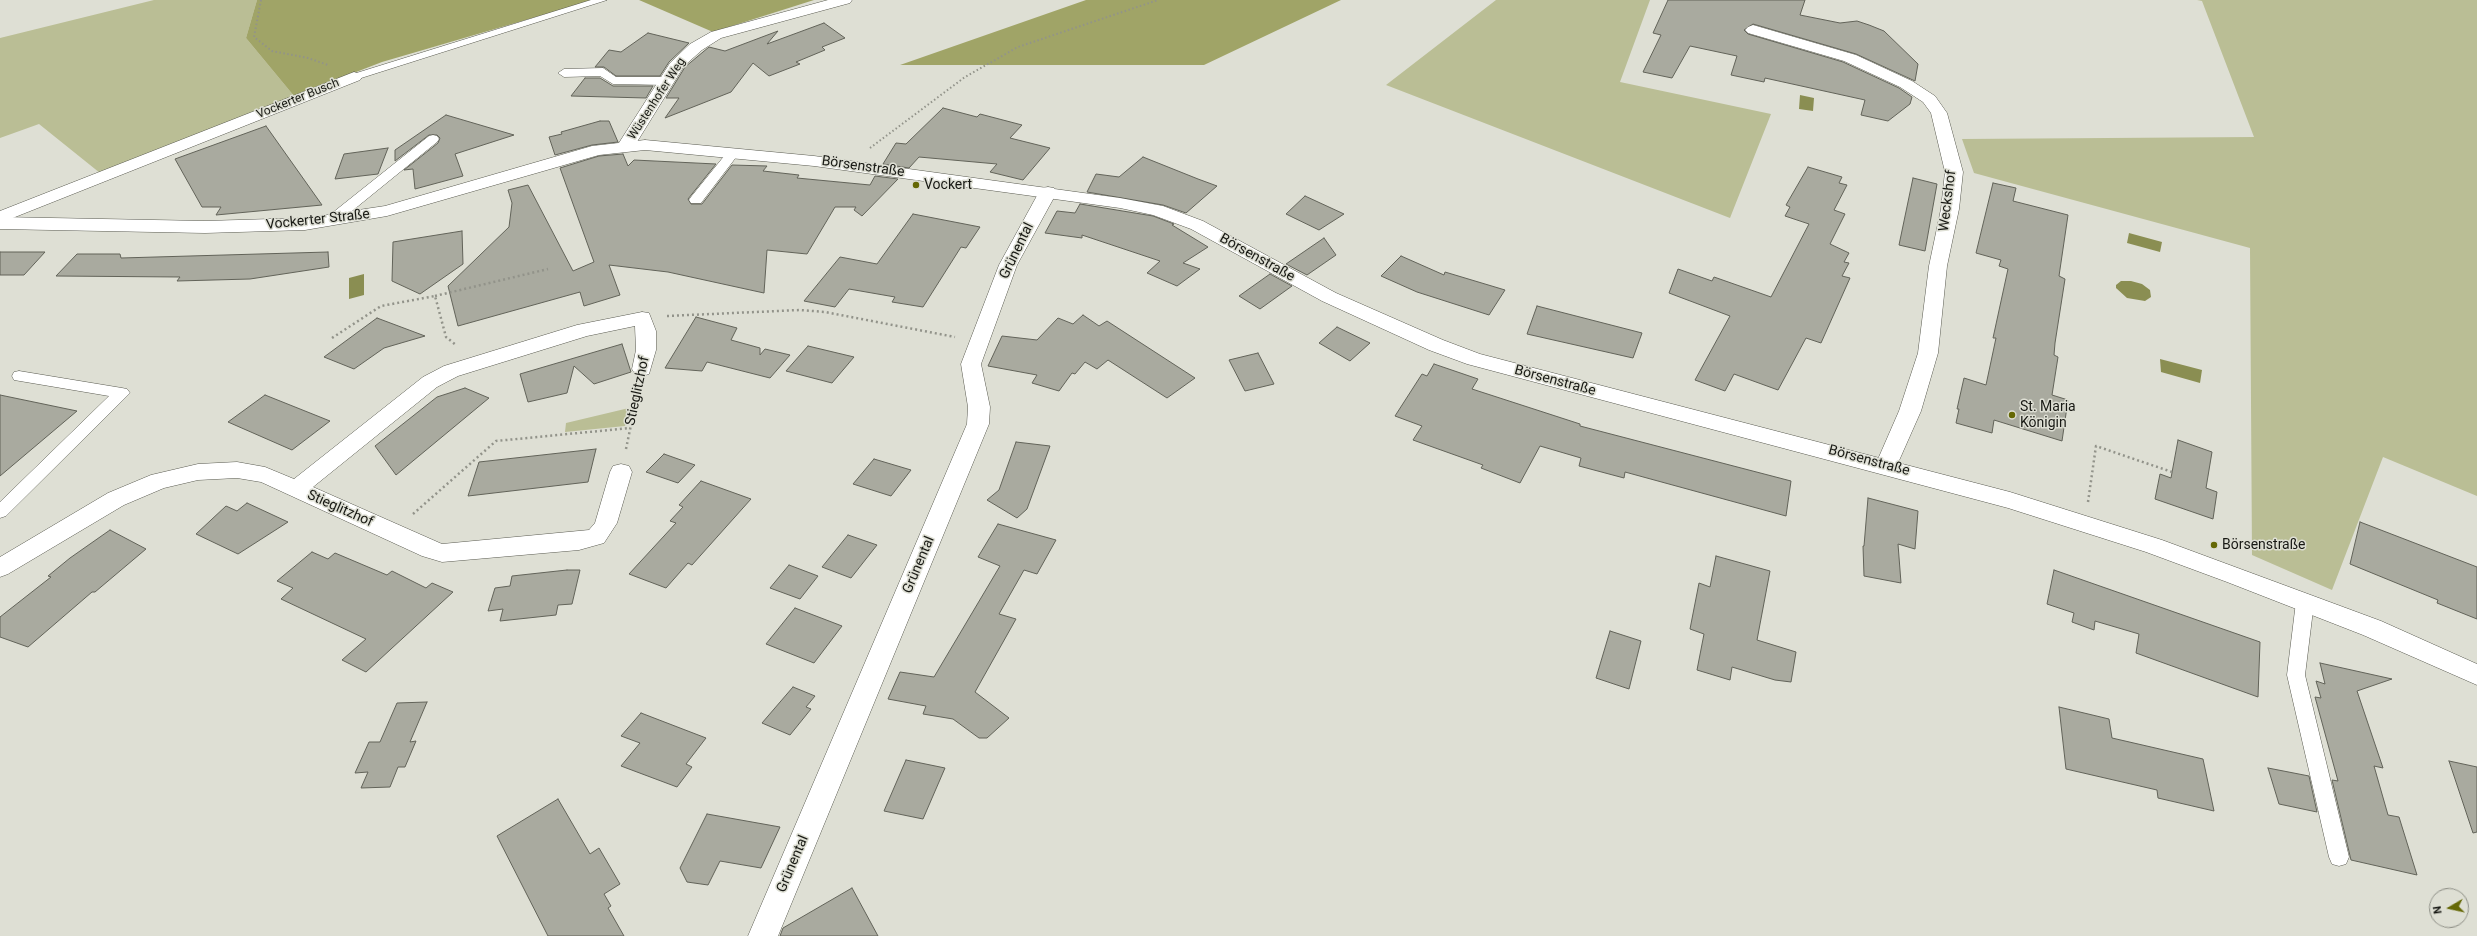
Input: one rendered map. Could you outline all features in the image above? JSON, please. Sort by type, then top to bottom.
[{"type":"street","name":"Wüstenhofer Weg","points":[[626,146],[684,57],[716,35],[766,20],[845,0]]},
{"type":"street","name":"Weckshof","points":[[1752,30],[1850,58],[1906,84],[1929,99],[1939,113],[1954,172],[1950,209],[1938,266],[1928,353],[1910,411],[1886,466]]},
{"type":"street","name":"Vockerter Busch","points":[[0,217],[354,77]]},
{"type":"street","name":"Börsenstraße","points":[[626,146],[658,146],[848,165],[1048,192],[1157,210],[1181,218],[1361,312],[1436,346],[1474,359],[1886,466],[2010,500],[2154,546],[2306,602],[2372,628],[2477,675]]},
{"type":"street","name":"Vockerter Straße","points":[[0,223],[212,227],[284,225],[331,221],[387,211],[565,158],[626,146]]},
{"type":"street","name":"Grünental","points":[[763,936],[978,424],[979,407],[971,364],[1018,242],[1048,192]]},
{"type":"street","name":"Stieglitzhof","points":[[296,489],[430,382],[451,371],[584,330],[642,318],[646,331],[646,350],[642,369]]},
{"type":"street","name":"Stieglitzhof","points":[[0,568],[116,498],[159,481],[181,475],[213,470],[245,470],[265,475],[430,550],[442,553],[497,550],[589,540],[602,531],[621,472]]},
{"type":"lane","name":"Vockerter Busch","points":[[354,77],[602,0]]},
{"type":"lane","points":[[564,73],[603,72],[613,80],[667,81]]},
{"type":"lane","points":[[331,221],[433,139]]},
{"type":"lane","points":[[696,200],[733,153]]},
{"type":"lane","points":[[0,512],[122,393],[19,376]]},
{"type":"lane","points":[[2306,602],[2296,675],[2339,857]]},
{"type":"path","points":[[261,0],[254,37],[272,50],[308,58],[354,77]]},
{"type":"path","points":[[848,165],[956,84],[1001,56],[1030,42],[1158,0]]},
{"type":"path","points":[[332,338],[381,306],[435,296],[548,269]]},
{"type":"path","points":[[435,296],[446,337],[477,362]]},
{"type":"path","points":[[642,318],[800,310],[825,312],[979,341]]},
{"type":"path","name":"Stieglitzhof","points":[[621,472],[642,369]]},
{"type":"path","points":[[392,532],[496,441],[630,428]]},
{"type":"path","points":[[2085,524],[2096,446],[2172,472]]},
{"type":"shaded area","points":[[154,0],[257,0],[246,38],[294,96],[100,173],[39,124],[0,138],[0,38]]},
{"type":"shaded area","points":[[257,0],[594,0],[382,62],[294,96],[246,38]]},
{"type":"shaded area","points":[[639,0],[814,0],[713,32]]},
{"type":"shaded area","points":[[1086,0],[1341,0],[1204,65],[900,65]]},
{"type":"shaded area","points":[[1496,0],[1650,0],[1620,82],[1771,114],[1730,218],[1386,85]]},
{"type":"shaded area","points":[[2197,0],[2477,0],[2477,496],[2383,457],[2332,590],[2252,555],[2250,248],[1974,173],[1962,139],[2254,137],[2202,1]]},
{"type":"shaded area","points":[[1800,95],[1814,98],[1813,111],[1799,109]]},
{"type":"shaded area","points":[[2129,233],[2162,242],[2160,252],[2127,243]]},
{"type":"shaded area","points":[[364,274],[364,295],[349,299],[349,278]]},
{"type":"shaded area","points":[[2121,281],[2131,281],[2142,284],[2150,290],[2151,297],[2145,301],[2127,298],[2116,288],[2116,285]]},
{"type":"shaded area","points":[[2160,359],[2202,370],[2200,383],[2161,372]]},
{"type":"shaded area","points":[[629,408],[625,426],[565,432],[566,423]]},
{"type":"building","points":[[1668,0],[1805,0],[1800,15],[1840,23],[1857,21],[1884,31],[1918,64],[1915,81],[1856,54],[1753,24],[1744,30],[1748,34],[1843,62],[1899,88],[1912,97],[1910,104],[1888,121],[1861,115],[1865,100],[1765,78],[1764,82],[1731,75],[1737,56],[1690,46],[1672,78],[1643,72],[1661,35],[1653,33]]},
{"type":"building","points":[[824,23],[845,38],[822,47],[825,50],[796,62],[800,64],[769,76],[753,63],[731,92],[665,118],[679,98],[666,98],[685,67],[709,47],[725,51],[778,31],[767,44]]},
{"type":"building","points":[[648,33],[689,43],[669,62],[660,76],[616,76],[604,67],[595,67],[609,50],[621,52]]},
{"type":"building","points":[[585,78],[600,78],[613,86],[653,86],[646,98],[571,96]]},
{"type":"building","points":[[943,108],[977,117],[980,114],[1022,125],[1010,138],[1050,148],[1023,180],[990,172],[997,164],[919,157],[909,168],[883,164],[896,143],[906,144]]},
{"type":"building","points":[[446,115],[514,135],[455,154],[463,176],[415,189],[413,169],[404,170],[438,143],[440,138],[437,135],[429,135],[395,161],[395,150]]},
{"type":"building","points":[[600,121],[609,121],[618,142],[592,145],[555,155],[549,137]]},
{"type":"building","points":[[266,126],[322,205],[216,215],[221,207],[202,207],[175,159]]},
{"type":"building","points":[[388,148],[378,174],[335,179],[344,154]]},
{"type":"building","points":[[623,154],[628,166],[634,160],[716,164],[688,199],[691,204],[702,204],[732,165],[767,166],[763,171],[799,175],[797,178],[870,185],[875,176],[898,179],[862,216],[854,210],[856,207],[835,207],[807,254],[767,250],[764,293],[668,272],[609,265],[620,295],[584,306],[580,292],[458,326],[448,286],[509,227],[512,203],[508,190],[528,185],[573,271],[594,262],[560,168],[599,156]]},
{"type":"building","points":[[1143,157],[1217,186],[1186,213],[1163,205],[1087,192],[1096,174],[1119,177]]},
{"type":"building","points":[[1808,167],[1842,177],[1839,183],[1847,185],[1834,210],[1845,214],[1830,244],[1849,253],[1844,262],[1849,263],[1842,276],[1850,278],[1821,343],[1806,338],[1778,390],[1734,374],[1725,391],[1695,380],[1730,316],[1669,293],[1678,269],[1712,281],[1714,277],[1771,297],[1809,224],[1785,216],[1790,207],[1786,205]]},
{"type":"building","points":[[1913,178],[1937,184],[1925,251],[1899,245]]},
{"type":"building","points":[[1993,183],[2016,188],[2013,201],[2068,215],[2059,276],[2065,279],[2055,343],[2054,355],[2058,357],[2052,395],[2068,400],[2062,441],[1994,420],[1992,433],[1956,423],[1959,409],[1957,409],[1964,378],[1986,385],[1996,338],[1993,338],[2008,269],[1999,266],[2001,260],[1976,253]]},
{"type":"building","points":[[1305,196],[1344,214],[1319,230],[1286,214]]},
{"type":"building","points":[[1080,204],[1153,216],[1174,224],[1172,225],[1208,247],[1183,263],[1200,269],[1177,286],[1147,273],[1160,261],[1082,235],[1082,238],[1045,233],[1057,211],[1075,213]]},
{"type":"building","points":[[913,214],[980,227],[966,248],[961,247],[923,307],[892,302],[895,297],[849,289],[835,307],[804,301],[840,257],[877,264]]},
{"type":"building","points":[[462,231],[463,264],[420,294],[392,281],[393,242]]},
{"type":"building","points":[[1324,238],[1336,255],[1307,275],[1286,264]]},
{"type":"building","points":[[0,252],[45,252],[24,275],[0,275]]},
{"type":"building","points":[[328,252],[329,267],[250,279],[177,281],[180,277],[56,276],[77,254],[120,254],[121,258]]},
{"type":"building","points":[[1401,256],[1444,275],[1445,272],[1505,290],[1489,315],[1417,292],[1381,276]]},
{"type":"building","points":[[1270,274],[1292,286],[1260,309],[1239,296]]},
{"type":"building","points":[[1537,306],[1642,333],[1633,358],[1527,334]]},
{"type":"building","points":[[1083,315],[1099,326],[1107,321],[1195,378],[1167,398],[1108,360],[1097,369],[1085,362],[1075,374],[1072,373],[1059,391],[1032,383],[1037,375],[988,366],[1002,336],[1037,340],[1058,318],[1073,324]]},
{"type":"building","points":[[696,317],[737,328],[731,340],[760,348],[760,355],[765,349],[790,355],[770,378],[707,362],[702,371],[665,368]]},
{"type":"building","points":[[377,318],[425,336],[384,348],[354,369],[324,357]]},
{"type":"building","points":[[1337,327],[1370,343],[1350,361],[1319,343]]},
{"type":"building","points":[[622,344],[631,372],[594,384],[574,366],[567,393],[528,402],[520,374]]},
{"type":"building","points":[[808,346],[854,357],[832,383],[786,371]]},
{"type":"building","points":[[1258,353],[1274,384],[1245,391],[1229,360]]},
{"type":"building","points":[[1434,364],[1478,379],[1472,389],[1580,424],[1580,426],[1791,481],[1786,516],[1625,472],[1624,478],[1579,466],[1581,458],[1540,446],[1520,483],[1481,468],[1483,465],[1413,440],[1422,426],[1395,416],[1422,374],[1427,376]]},
{"type":"building","points":[[465,388],[489,398],[396,475],[375,446],[437,397]]},
{"type":"building","points":[[0,395],[77,411],[0,476]]},
{"type":"building","points":[[265,395],[330,421],[292,450],[228,422]]},
{"type":"building","points":[[2178,440],[2212,452],[2206,488],[2217,492],[2213,519],[2155,499],[2160,474],[2171,478]]},
{"type":"building","points":[[1016,442],[1050,446],[1027,509],[1017,518],[987,500],[999,490]]},
{"type":"building","points":[[596,449],[588,482],[468,496],[479,462]]},
{"type":"building","points":[[664,454],[695,465],[678,483],[646,472]]},
{"type":"building","points":[[874,459],[911,470],[891,496],[853,484]]},
{"type":"building","points":[[701,481],[751,499],[692,565],[688,563],[666,588],[629,574],[676,523],[670,521],[683,507],[679,505]]},
{"type":"building","points":[[1868,498],[1918,511],[1915,549],[1898,544],[1901,583],[1864,576],[1863,546]]},
{"type":"building","points":[[247,503],[288,522],[238,554],[196,534],[226,506],[237,511]]},
{"type":"building","points":[[2360,522],[2477,567],[2477,619],[2437,603],[2438,600],[2350,564]]},
{"type":"building","points":[[998,524],[1056,540],[1037,574],[1024,570],[999,614],[1016,619],[975,692],[1009,718],[987,738],[979,738],[953,719],[923,714],[926,706],[888,699],[900,672],[934,677],[1000,566],[978,557]]},
{"type":"building","points":[[110,530],[146,549],[95,592],[92,592],[28,647],[0,637],[0,617],[51,577],[48,576],[70,558]]},
{"type":"building","points":[[848,535],[877,545],[851,578],[822,567]]},
{"type":"building","points":[[312,552],[328,559],[335,553],[387,575],[392,571],[426,588],[432,583],[453,592],[366,672],[342,660],[366,639],[281,599],[293,588],[277,581]]},
{"type":"building","points":[[1716,556],[1770,571],[1757,640],[1796,652],[1791,682],[1775,680],[1732,667],[1730,680],[1697,670],[1704,634],[1690,629],[1699,583],[1710,587]]},
{"type":"building","points":[[789,565],[818,576],[800,599],[770,588]]},
{"type":"building","points":[[580,570],[572,604],[558,605],[556,615],[500,621],[503,609],[488,611],[495,588],[510,586],[512,576]]},
{"type":"building","points":[[2054,570],[2260,642],[2258,697],[2136,653],[2139,634],[2095,621],[2094,630],[2072,622],[2074,613],[2047,604]]},
{"type":"building","points":[[795,608],[842,626],[814,663],[766,644]]},
{"type":"building","points":[[1610,631],[1641,641],[1629,689],[1596,678]]},
{"type":"building","points":[[2320,663],[2392,679],[2357,691],[2383,768],[2374,766],[2388,815],[2399,817],[2417,875],[2351,860],[2332,780],[2338,781],[2315,697],[2321,698],[2316,681],[2325,684]]},
{"type":"building","points":[[793,687],[815,696],[806,707],[811,709],[790,735],[762,723]]},
{"type":"building","points":[[427,702],[410,742],[416,741],[405,767],[398,767],[390,787],[361,788],[368,772],[355,773],[369,742],[380,742],[397,703]]},
{"type":"building","points":[[2059,707],[2109,719],[2112,738],[2203,759],[2214,811],[2158,798],[2157,790],[2066,769]]},
{"type":"building","points":[[641,713],[706,738],[686,764],[692,767],[677,787],[621,766],[640,743],[621,736]]},
{"type":"building","points":[[906,760],[945,768],[923,819],[884,811]]},
{"type":"building","points":[[2449,761],[2477,767],[2477,832],[2473,833]]},
{"type":"building","points":[[2268,768],[2309,776],[2317,812],[2279,804]]},
{"type":"building","points":[[558,799],[590,854],[599,848],[620,884],[604,894],[611,906],[608,908],[624,936],[548,936],[497,836]]},
{"type":"building","points":[[707,814],[780,827],[761,868],[720,861],[708,885],[687,882],[680,868]]},
{"type":"building","points":[[852,888],[878,936],[780,936],[783,928]]},
{"type":"place","name":"Vockert","points":[[916,185]]},
{"type":"place","name":"St. Maria Königin","points":[[2012,415]]},
{"type":"place","name":"Börsenstraße","points":[[2214,545]]}]
